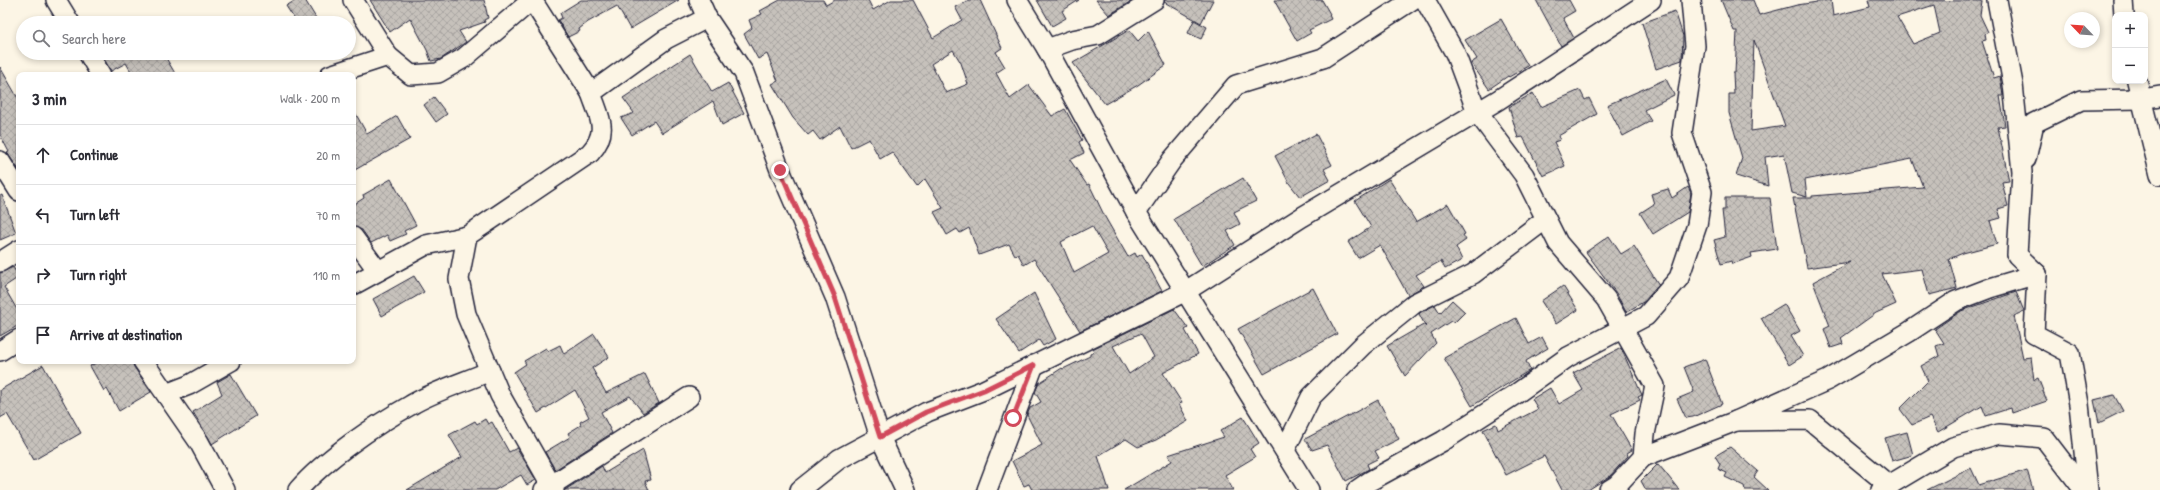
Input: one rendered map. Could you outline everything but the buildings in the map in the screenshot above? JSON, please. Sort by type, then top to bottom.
[{"type":"street","points":[[56,0],[66,16]]},
{"type":"street","points":[[353,0],[388,56],[411,75],[438,73],[464,58],[532,0],[591,93],[602,129],[600,142],[590,153],[467,236],[426,245],[356,284]]},
{"type":"street","points":[[698,0],[707,18],[744,73],[780,170],[835,297],[880,437],[905,490]]},
{"type":"street","points":[[1017,0],[1047,49],[1136,212],[1309,490]]},
{"type":"street","points":[[1047,49],[1072,40],[1098,35],[1154,0]]},
{"type":"street","points":[[1136,212],[1172,160],[1236,85],[1323,58],[1412,0]]},
{"type":"street","points":[[1425,0],[1455,53],[1477,112],[1524,175],[1558,243],[1606,299],[1655,386],[1645,434],[1643,457]]},
{"type":"street","points":[[800,490],[839,459],[926,412],[984,390],[1186,291],[1302,217],[1477,112],[1651,0]]},
{"type":"street","points":[[1357,490],[1370,481],[1443,441],[1516,394],[1568,357],[1646,316],[1679,278],[1697,225],[1702,192],[1682,133],[1696,46],[1691,0]]},
{"type":"street","points":[[1997,0],[2013,84],[2022,172],[2017,255],[2037,274],[2034,334],[2070,353],[2079,404],[2088,490]]},
{"type":"street","points":[[2123,0],[2124,12]]},
{"type":"street","points":[[591,93],[666,39],[707,18]]},
{"type":"street","points":[[339,72],[388,56]]},
{"type":"street","points":[[92,60],[99,72]]},
{"type":"street","points":[[2138,84],[2160,175]]},
{"type":"street","points":[[2022,172],[2034,123],[2081,100],[2142,100],[2160,96]]},
{"type":"street","points":[[0,161],[16,186]]},
{"type":"street","points":[[1285,450],[1311,397],[1363,345],[1415,303],[1473,274],[1546,219]]},
{"type":"street","points":[[467,236],[458,279],[466,314],[500,395],[550,489],[689,397]]},
{"type":"street","points":[[356,240],[378,271]]},
{"type":"street","points":[[0,262],[16,252]]},
{"type":"street","points":[[1609,490],[1616,485],[1643,457],[1736,421],[1828,380],[1909,332],[1956,301],[1990,288],[2037,274]]},
{"type":"street","points":[[0,351],[16,341]]},
{"type":"street","points":[[145,364],[199,442],[226,490]]},
{"type":"street","points":[[166,394],[189,385],[226,364]]},
{"type":"street","points":[[987,490],[1034,365]]},
{"type":"street","points":[[298,490],[306,481],[351,445],[411,404],[490,371]]},
{"type":"street","points":[[1736,421],[1810,420],[1885,488],[1953,447],[1999,434],[2044,438],[2084,490]]},
{"type":"route","points":[[780,170],[835,297],[858,373],[880,437],[926,412],[984,390],[1034,365],[1013,418]]}]
